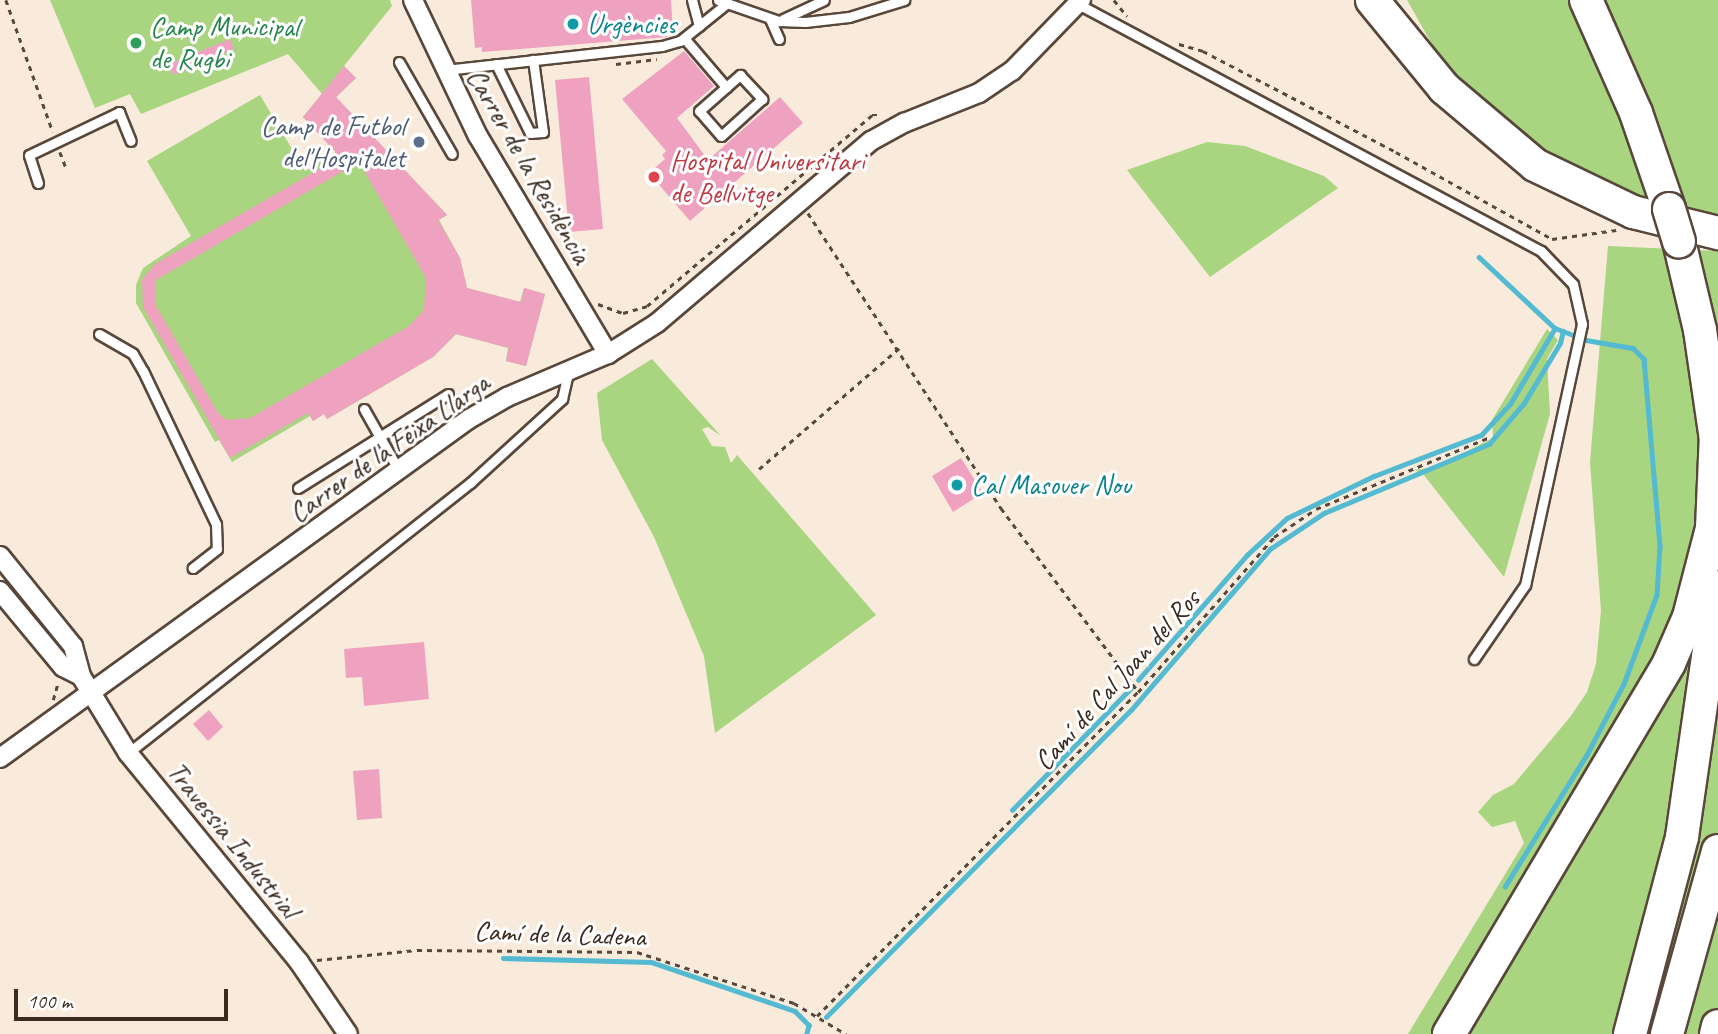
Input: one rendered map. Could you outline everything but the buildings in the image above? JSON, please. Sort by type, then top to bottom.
[{"type":"highway","points":[[1372,0],[1425,68],[1535,165],[1580,190],[1633,212],[1718,233]]},
{"type":"highway","points":[[1394,0],[1441,77],[1468,108]]},
{"type":"highway","points":[[1449,1034],[1669,663],[1689,617],[1712,528],[1717,444],[1700,330],[1679,241],[1636,113],[1586,0]]},
{"type":"highway","points":[[1630,1034],[1682,836],[1718,589]]},
{"type":"highway","points":[[1667,1034],[1718,852]]},
{"type":"highway","points":[[1684,1034],[1718,909]]},
{"type":"highway","points":[[1716,1034],[1718,1026]]},
{"type":"street","name":"Carrer de la Residència","points":[[413,0],[443,70],[608,354]]},
{"type":"street","name":"Carrer de la Feixa Llarga","points":[[0,758],[93,694],[398,469],[491,405],[608,354],[666,316],[886,132],[996,83],[1053,34],[1079,2]]},
{"type":"street","name":"Travessia Industrial","points":[[0,556],[73,646],[81,676],[128,753],[299,962],[348,1034]]},
{"type":"street","name":"Travessia Industrial","points":[[0,591],[63,667],[81,676]]},
{"type":"lane","points":[[692,0],[699,26]]},
{"type":"lane","points":[[774,20],[824,0]]},
{"type":"lane","points":[[443,70],[662,46],[684,38],[722,2],[774,20],[849,17],[904,0]]},
{"type":"lane","points":[[1079,2],[1541,251],[1573,284],[1582,324],[1524,585],[1474,659]]},
{"type":"lane","points":[[774,20],[779,40]]},
{"type":"lane","points":[[684,38],[726,87]]},
{"type":"lane","points":[[496,64],[530,133],[543,132],[533,60]]},
{"type":"lane","points":[[399,62],[452,154]]},
{"type":"lane","points":[[740,75],[762,99],[722,136],[699,111],[726,87],[740,75]]},
{"type":"lane","points":[[38,183],[29,155],[119,112],[131,141]]},
{"type":"lane","points":[[99,334],[133,354],[144,371],[216,524],[218,550],[193,568]]},
{"type":"lane","points":[[128,753],[470,483],[562,399],[568,372]]},
{"type":"lane","points":[[298,488],[448,394]]},
{"type":"lane","points":[[364,409],[398,469]]},
{"type":"path","points":[[6,0],[51,125]]},
{"type":"path","points":[[1114,0],[1129,18]]},
{"type":"path","points":[[1171,41],[1203,51],[1552,239],[1625,228]]},
{"type":"path","points":[[595,304],[623,313],[647,306],[872,116],[880,116]]},
{"type":"path","points":[[800,202],[899,348],[1001,508],[1139,692]]},
{"type":"path","points":[[759,469],[899,348]]},
{"type":"path","name":"Camí de Cal Joan del Ros","points":[[817,1016],[1139,692],[1250,562],[1291,523],[1360,489],[1490,437]]},
{"type":"path","name":"Camí de la Cadena","points":[[299,962],[417,950],[637,953],[794,1003],[846,1034]]},
{"type":"green space","points":[[50,0],[390,0],[392,6],[344,66],[356,78],[336,97],[447,215],[439,220],[460,258],[467,288],[520,302],[524,288],[545,294],[526,366],[506,361],[508,348],[456,334],[433,357],[327,419],[324,414],[313,421],[310,416],[232,462],[219,440],[215,442],[136,303],[136,285],[143,268],[191,236],[147,161],[260,95],[305,171],[336,152],[303,117],[322,94],[288,54],[141,114],[130,94],[95,108]]},
{"type":"green space","points":[[1407,0],[1576,0],[1659,210],[1553,162],[1470,92],[1433,46]]},
{"type":"green space","points":[[1596,0],[1718,0],[1718,223],[1680,216]]},
{"type":"green space","points":[[1207,142],[1245,146],[1324,176],[1338,188],[1210,277],[1127,170]]},
{"type":"green space","points":[[1608,246],[1718,251],[1718,1034],[1408,1034],[1524,843],[1515,821],[1492,827],[1478,812],[1493,795],[1514,784],[1571,716],[1587,692],[1596,664],[1601,611],[1590,462]]},
{"type":"green space","points":[[1547,329],[1558,340],[1547,359],[1550,414],[1504,577],[1423,474],[1414,470],[1436,467],[1493,438],[1492,420]]},
{"type":"green space","points":[[652,359],[721,436],[708,427],[702,429],[712,446],[725,447],[731,463],[737,455],[876,615],[715,733],[704,656],[654,537],[602,440],[597,393]]},
{"type":"waterway","points":[[1479,257],[1555,328],[1586,340],[1633,348],[1644,359],[1660,546],[1657,595],[1624,684],[1587,755],[1505,887]]},
{"type":"waterway","points":[[1138,680],[1247,555],[1287,518],[1374,476],[1481,435],[1510,404],[1555,328]]},
{"type":"waterway","points":[[826,1017],[1131,710],[1270,549],[1324,513],[1489,444],[1524,403],[1560,343],[1563,331]]},
{"type":"waterway","points":[[1012,810],[1132,687]]},
{"type":"waterway","points":[[503,958],[651,962],[795,1011],[809,1025],[807,1034]]},
{"type":"place","name":"Urgències","points":[[573,24]]},
{"type":"place","name":"Camp Municipal de Rugbi","points":[[136,43]]},
{"type":"place","name":"Camp de Futbol del'Hospitalet","points":[[419,142]]},
{"type":"place","name":"Hospital Universitari de Bellvitge","points":[[654,177]]},
{"type":"place","name":"Cal Masover Nou","points":[[957,485]]}]
